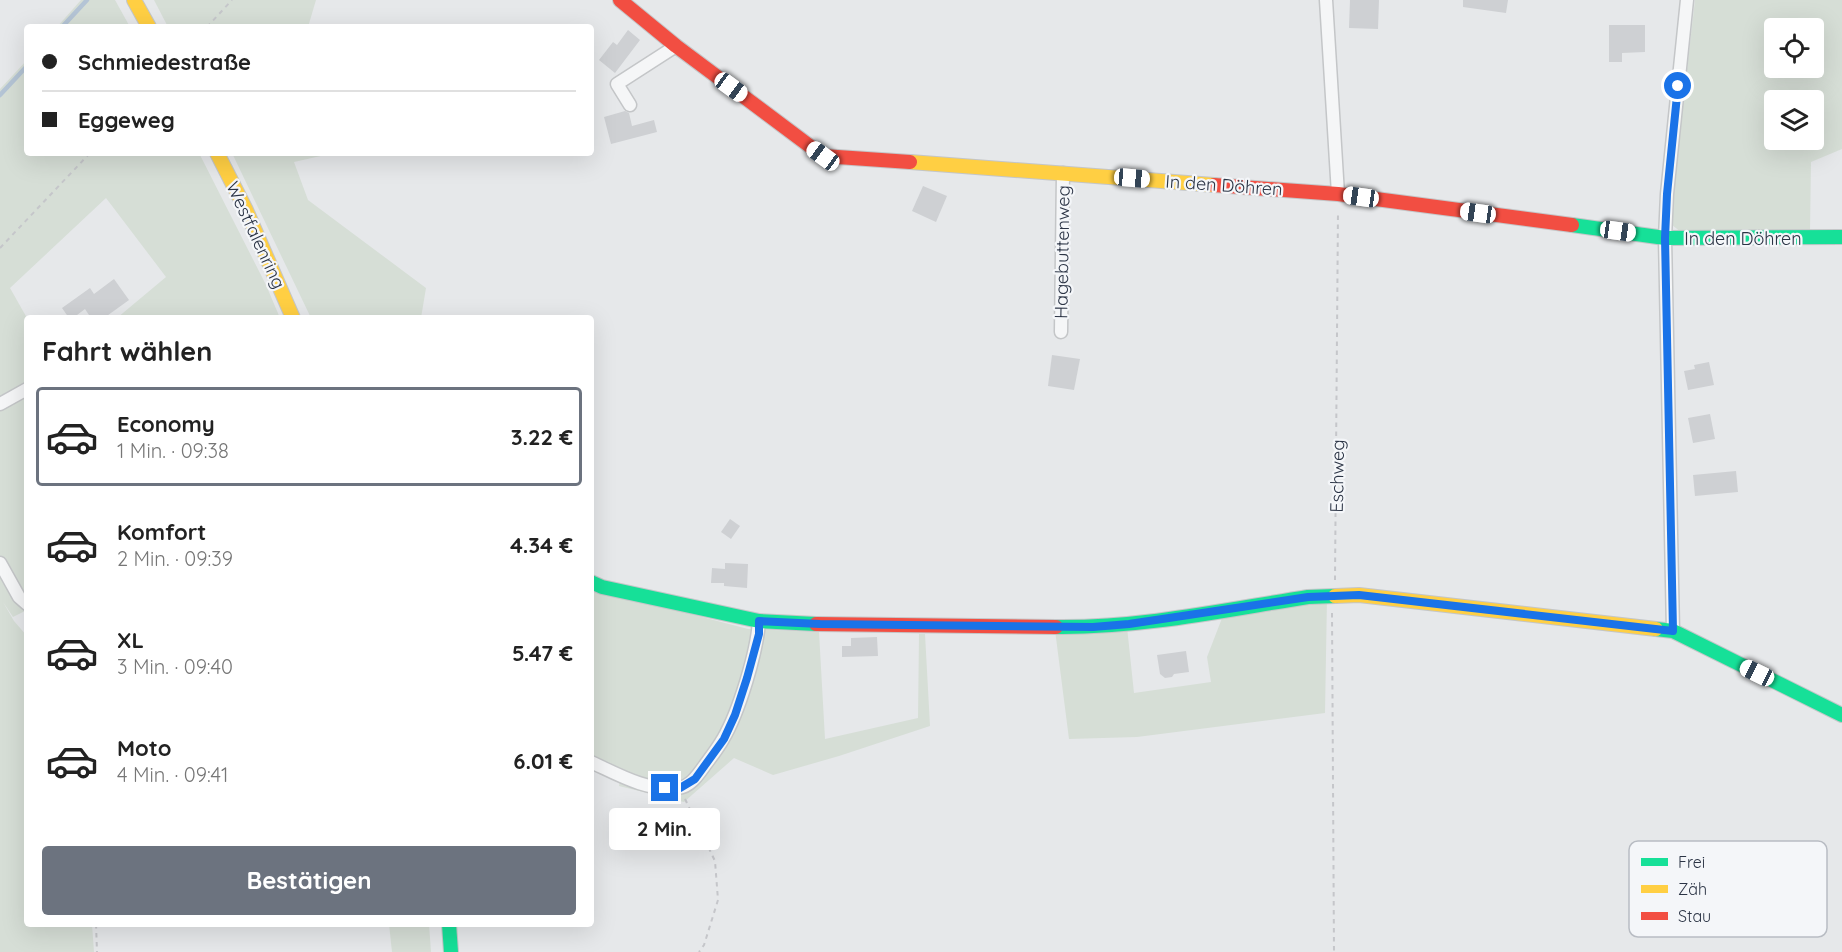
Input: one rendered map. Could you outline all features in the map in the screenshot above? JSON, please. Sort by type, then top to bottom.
[{"type":"street","points":[[134,0],[147,24]]},
{"type":"street","name":"In den Döhren","points":[[620,0],[675,46],[823,156],[1338,194],[1665,238],[1842,237]]},
{"type":"street","points":[[1326,0],[1338,194]]},
{"type":"street","points":[[1673,631],[1665,238],[1667,194],[1687,0]]},
{"type":"street","points":[[630,105],[617,84],[675,46]]},
{"type":"street","name":"Westfalenring","points":[[219,156],[246,210],[292,315]]},
{"type":"street","name":"Hagebuttenweg","points":[[1061,332],[1064,173]]},
{"type":"street","points":[[0,404],[24,392]]},
{"type":"street","points":[[0,563],[19,597],[24,601]]},
{"type":"street","points":[[594,583],[759,621],[820,624],[1093,627],[1129,624],[1308,597],[1334,594],[1359,595],[1673,631],[1842,715]]},
{"type":"street","points":[[594,763],[651,787],[680,788],[695,779],[724,739],[735,715],[759,634],[759,621]]},
{"type":"street","points":[[448,927],[451,952]]},
{"type":"path","points":[[210,24],[232,0]]},
{"type":"path","points":[[0,248],[87,156]]},
{"type":"path","name":"Eschweg","points":[[1334,952],[1332,614],[1339,278],[1338,194]]},
{"type":"path","points":[[680,788],[715,861],[718,900],[704,945],[699,952]]},
{"type":"path","points":[[96,927],[97,952]]},
{"type":"shaded area","points":[[81,0],[115,0],[128,24],[60,24]]},
{"type":"shaded area","points":[[154,0],[316,0],[309,24],[166,24]]},
{"type":"shaded area","points":[[1695,0],[1842,0],[1842,149],[1811,162],[1810,232],[1681,232],[1672,225],[1675,174]]},
{"type":"shaded area","points":[[24,63],[24,156],[201,156],[266,285],[279,315],[121,315],[166,277],[106,198],[10,288],[25,315],[24,612],[13,617],[3,602],[14,621],[24,633],[24,927],[92,927],[94,952],[0,952],[0,89]]},
{"type":"shaded area","points":[[233,156],[321,156],[294,162],[308,200],[426,288],[422,315],[310,315]]},
{"type":"shaded area","points":[[594,589],[748,629],[819,632],[825,739],[918,718],[919,634],[925,634],[930,726],[773,775],[734,758],[684,802],[619,786],[622,770],[594,762]]},
{"type":"shaded area","points":[[1327,598],[1325,713],[1137,737],[1069,739],[1055,630],[1127,627],[1134,693],[1211,682],[1207,657],[1224,613]]},
{"type":"shaded area","points":[[389,927],[429,927],[431,952],[392,952]]},
{"type":"building","points":[[1350,0],[1379,0],[1378,29],[1349,28]]},
{"type":"building","points":[[1463,0],[1508,0],[1506,13],[1463,7]]},
{"type":"building","points":[[1609,25],[1645,25],[1645,52],[1622,53],[1622,62],[1609,62]]},
{"type":"building","points":[[628,30],[640,40],[615,73],[599,60],[613,42],[617,45]]},
{"type":"building","points":[[625,111],[629,113],[632,126],[654,120],[657,132],[611,144],[604,117]]},
{"type":"building","points":[[923,186],[947,196],[936,222],[912,211]]},
{"type":"building","points":[[114,279],[129,300],[108,315],[89,315],[85,309],[77,315],[67,315],[62,308],[90,288],[94,294]]},
{"type":"building","points":[[1052,355],[1080,359],[1074,390],[1048,386]]},
{"type":"building","points":[[1709,362],[1714,385],[1688,390],[1684,371],[1695,369],[1694,365]]},
{"type":"building","points":[[1710,414],[1715,439],[1693,443],[1688,418]]},
{"type":"building","points":[[1736,471],[1738,492],[1695,496],[1693,475]]},
{"type":"building","points":[[730,519],[740,526],[731,539],[721,532]]},
{"type":"building","points":[[725,563],[748,564],[747,588],[711,583],[712,568],[725,569]]},
{"type":"building","points":[[877,637],[878,656],[842,657],[842,646],[851,646],[851,638]]},
{"type":"building","points":[[1186,651],[1189,672],[1165,678],[1160,674],[1157,655]]},
{"type":"waterway","points":[[65,24],[87,0]]},
{"type":"waterway","points":[[0,95],[24,69]]},
{"type":"traffic: fast","points":[[1572,225],[1665,238],[1842,237]]},
{"type":"traffic: fast","points":[[594,583],[759,621],[816,624]]},
{"type":"traffic: fast","points":[[1056,627],[1120,625],[1308,597],[1335,596]]},
{"type":"traffic: fast","points":[[1656,629],[1673,631],[1842,715]]},
{"type":"traffic: fast","points":[[449,927],[451,952]]},
{"type":"traffic: slow","points":[[134,0],[147,24]]},
{"type":"traffic: slow","points":[[219,156],[246,210],[292,315]]},
{"type":"traffic: slow","points":[[910,162],[1214,185]]},
{"type":"traffic: slow","points":[[1335,596],[1359,595],[1656,629]]},
{"type":"traffic: jam","points":[[620,0],[676,46],[823,156],[910,162]]},
{"type":"traffic: jam","points":[[1214,185],[1338,194],[1572,225]]},
{"type":"traffic: jam","points":[[816,624],[1056,627]]},
{"type":"route","points":[[665,788],[680,788],[695,779],[724,739],[735,715],[747,678],[759,634],[759,621],[820,624],[1093,627],[1129,624],[1334,594],[1673,631],[1665,238],[1678,86]]}]
